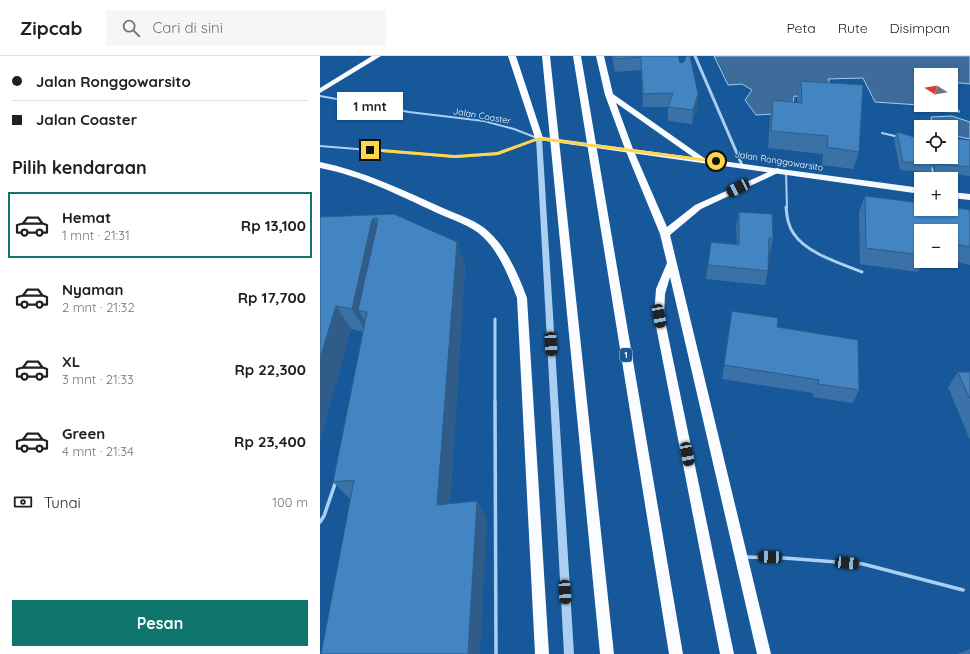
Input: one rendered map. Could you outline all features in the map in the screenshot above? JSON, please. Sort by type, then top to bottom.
[{"type":"highway","points":[[320,91],[377,56]]},
{"type":"highway","points":[[512,56],[539,138]]},
{"type":"highway","points":[[546,56],[607,654]]},
{"type":"highway","name":"1","points":[[577,56],[676,654]]},
{"type":"highway","points":[[600,56],[609,95],[629,149],[665,234],[764,654]]},
{"type":"highway","points":[[609,95],[703,160]]},
{"type":"highway","points":[[320,165],[341,168],[384,183],[486,233],[499,251],[516,280],[522,298],[542,654]]},
{"type":"highway","points":[[665,234],[698,207],[782,172]]},
{"type":"highway","points":[[672,263],[663,281],[659,297],[659,316],[727,654]]},
{"type":"main road","name":"Jalan Ronggowarsito","points":[[539,138],[629,149],[782,172],[914,189]]},
{"type":"main road","points":[[958,196],[970,197]]},
{"type":"street","points":[[695,56],[742,165]]},
{"type":"street","points":[[539,138],[569,654]]},
{"type":"lane","name":"Jalan Coaster","points":[[320,96],[409,112],[484,121],[514,129],[539,138]]},
{"type":"lane","points":[[882,132],[904,139]]},
{"type":"lane","points":[[320,146],[455,157],[498,154],[539,138]]},
{"type":"lane","points":[[782,172],[786,191],[790,229],[800,241],[815,252],[862,272]]},
{"type":"lane","points":[[495,319],[496,654]]},
{"type":"lane","points":[[320,522],[324,516],[336,480]]},
{"type":"lane","points":[[741,556],[863,564],[963,590]]},
{"type":"water","points":[[714,56],[970,56],[970,84],[958,83],[958,68],[914,68],[914,105],[875,102],[863,78],[828,79],[837,100],[794,96],[792,113],[756,115],[745,100],[752,90],[742,84],[728,85]]},
{"type":"water","points":[[952,116],[970,122],[970,139],[958,136],[958,120],[931,120],[931,117]]},
{"type":"building","points":[[614,56],[678,56],[680,63],[684,62],[686,56],[690,56],[698,94],[693,110],[668,107],[673,93],[643,94],[641,57],[614,59]]},
{"type":"building","points":[[801,81],[863,85],[859,152],[827,147],[828,136],[771,131],[773,100],[802,103]]},
{"type":"building","points":[[897,132],[914,137],[914,163],[903,162]]},
{"type":"building","points":[[958,139],[970,140],[970,167],[939,164],[958,164]]},
{"type":"building","points":[[865,196],[914,202],[914,216],[958,216],[958,208],[970,210],[970,247],[958,244],[958,224],[914,224],[914,254],[866,248]]},
{"type":"building","points":[[739,212],[772,214],[773,238],[769,238],[768,271],[708,265],[711,242],[739,245]]},
{"type":"building","points":[[394,214],[457,242],[437,505],[477,501],[468,654],[321,654],[354,480],[333,482],[367,312],[358,310],[378,221],[377,218],[372,220],[352,309],[336,306],[320,358],[320,217]]},
{"type":"building","points":[[732,311],[778,318],[777,327],[858,340],[859,390],[818,384],[819,380],[724,365]]},
{"type":"building","points":[[958,372],[970,372],[970,399]]},
{"type":"route","points":[[370,150],[455,157],[498,154],[539,138],[716,161]]}]
